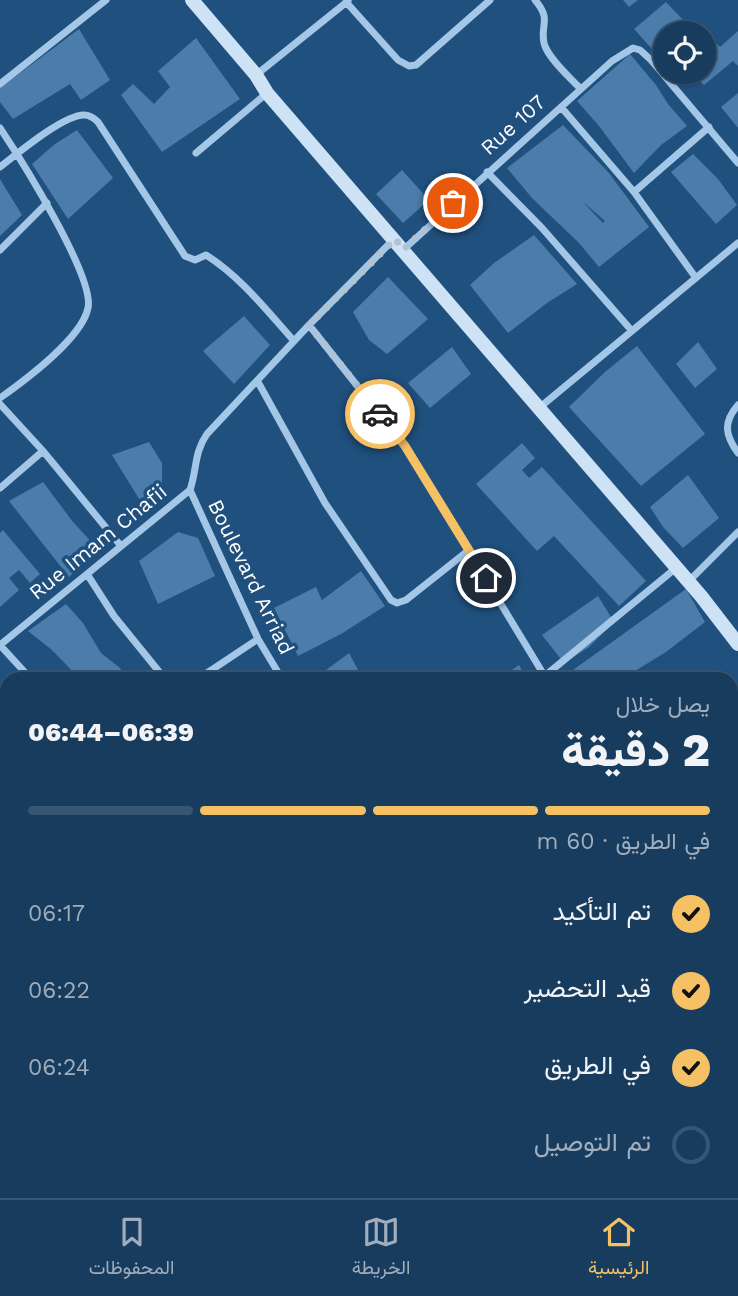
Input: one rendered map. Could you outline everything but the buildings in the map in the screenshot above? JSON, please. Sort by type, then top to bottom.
[{"type":"street","points":[[0,84],[106,0]]},
{"type":"street","points":[[192,0],[256,75],[267,93],[701,596],[738,644]]},
{"type":"street","points":[[256,75],[347,1],[398,60],[412,66],[490,0]]},
{"type":"street","points":[[535,0],[545,17],[544,39],[547,49],[580,88]]},
{"type":"street","name":"Rue 107","points":[[399,244],[487,172],[612,61],[632,48],[640,50],[651,60],[709,127]]},
{"type":"street","points":[[196,153],[267,93]]},
{"type":"street","points":[[561,107],[634,192],[696,278]]},
{"type":"street","points":[[0,167],[72,118],[87,115],[95,119],[185,256],[190,260],[206,255],[223,267],[294,341]]},
{"type":"street","points":[[634,192],[709,127],[738,163]]},
{"type":"street","points":[[0,128],[47,203],[88,295],[88,311],[82,323],[40,368],[0,398]]},
{"type":"street","points":[[487,172],[542,228],[632,331]]},
{"type":"street","points":[[0,250],[47,203]]},
{"type":"street","points":[[538,408],[738,243]]},
{"type":"street","name":"Rue Imam Chafii","points":[[0,645],[190,490],[197,470],[195,461],[199,445],[309,325],[399,244]]},
{"type":"street","points":[[309,325],[405,446],[539,672]]},
{"type":"street","points":[[258,382],[326,503],[391,600],[397,603],[405,600],[469,550]]},
{"type":"street","points":[[0,404],[121,546]]},
{"type":"street","points":[[738,405],[726,423],[727,435],[738,453]]},
{"type":"street","points":[[0,488],[43,452]]},
{"type":"street","name":"Boulevard Arriad","points":[[190,490],[258,639],[278,672]]},
{"type":"street","points":[[688,582],[738,532]]},
{"type":"street","points":[[548,672],[676,568]]},
{"type":"street","points":[[88,574],[114,616],[159,672]]},
{"type":"street","points":[[208,672],[258,639]]},
{"type":"street","points":[[0,645],[25,672]]},
{"type":"way so far","points":[[380,414],[309,325],[395,239],[404,249],[453,203]]},
{"type":"route","points":[[380,414],[405,446],[486,578]]}]
